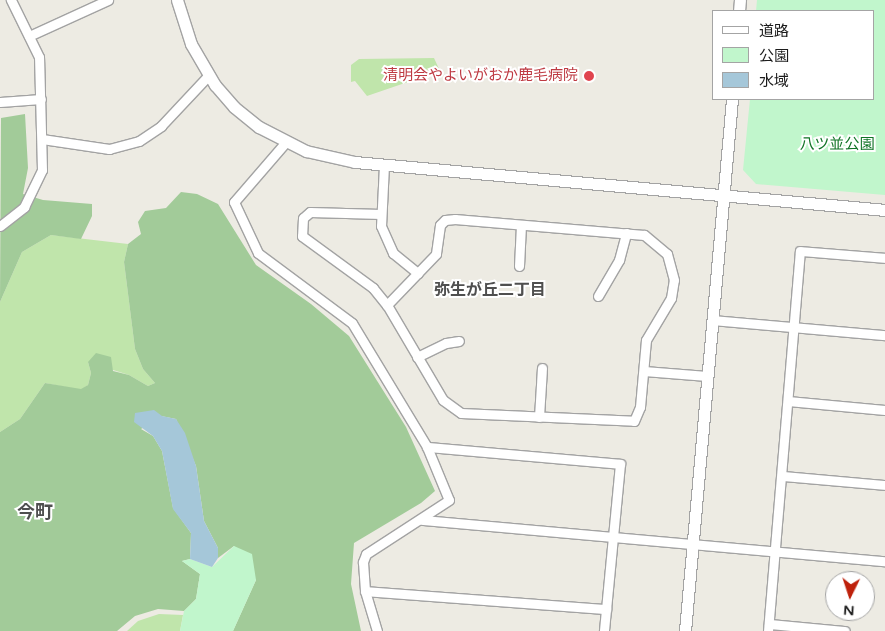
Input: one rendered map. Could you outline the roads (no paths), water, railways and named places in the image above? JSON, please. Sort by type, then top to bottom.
[{"type":"street","points":[[0,226],[24,207],[39,181],[42,139],[39,57],[11,0]]},
{"type":"street","points":[[29,36],[108,0]]},
{"type":"street","points":[[177,0],[191,44],[208,77],[234,107],[285,143],[334,159],[885,210]]},
{"type":"street","points":[[42,139],[109,149],[139,141],[161,126],[208,77]]},
{"type":"street","points":[[0,102],[41,99]]},
{"type":"street","points":[[685,631],[732,100]]},
{"type":"street","points":[[285,143],[234,202],[258,253],[352,323],[427,447],[449,500],[422,520],[366,554],[363,562],[365,591],[377,631]]},
{"type":"street","points":[[384,165],[381,214],[382,232],[393,253],[418,273]]},
{"type":"street","points":[[381,214],[310,212],[303,218],[300,227],[302,236],[310,244],[373,288],[387,305],[443,400],[454,410],[539,417],[634,421],[640,407],[646,340],[671,298],[674,280],[671,262],[659,245],[644,235],[521,224],[445,220],[437,231],[436,254],[387,305]]},
{"type":"street","points":[[519,266],[521,224]]},
{"type":"street","points":[[598,296],[620,260],[626,233]]},
{"type":"street","points":[[844,631],[768,628],[795,327],[800,250],[885,258]]},
{"type":"street","points":[[712,320],[885,335]]},
{"type":"street","points":[[417,357],[446,343],[459,341]]},
{"type":"street","points":[[539,417],[542,368]]},
{"type":"street","points":[[644,371],[707,376]]},
{"type":"street","points":[[788,401],[885,410]]},
{"type":"street","points":[[427,447],[620,464],[604,631]]},
{"type":"street","points":[[782,476],[885,485]]},
{"type":"street","points":[[422,520],[885,561]]},
{"type":"street","points":[[365,591],[606,609]]},
{"type":"water","points":[[154,410],[162,416],[176,419],[185,433],[196,466],[204,521],[218,548],[218,558],[212,567],[190,559],[191,533],[173,509],[162,451],[153,436],[134,422],[135,413]]},
{"type":"place","name":"清明会やよいがおか鹿毛病院","points":[[589,76]]},
{"type":"district","name":"弥生が丘二丁目","points":[[490,290]]},
{"type":"district","name":"今町","points":[[35,512]]},
{"type":"park label","name":"八ツ並公園","points":[[837,145]]}]
